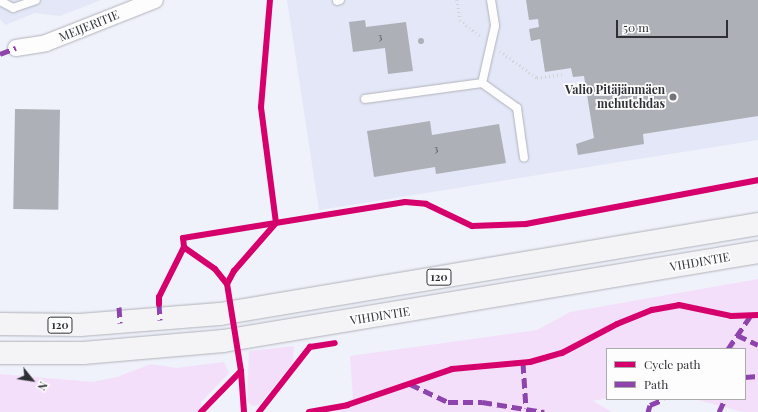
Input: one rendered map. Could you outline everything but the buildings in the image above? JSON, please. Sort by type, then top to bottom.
[{"type":"main road","name":"120","points":[[0,324],[80,325],[220,314],[758,224]]},
{"type":"main road","name":"VIHDINTIE","points":[[0,352],[83,353],[224,341],[758,252]]},
{"type":"street","name":"MEIJERITIE","points":[[16,48],[46,43],[151,1]]},
{"type":"lane","points":[[0,1],[13,8],[36,0]]},
{"type":"lane","points":[[482,84],[495,26],[491,0]]},
{"type":"lane","points":[[365,99],[482,84],[517,108],[524,158]]},
{"type":"path","points":[[159,304],[159,297],[184,247],[183,238]]},
{"type":"path","points":[[184,247],[190,251]]},
{"type":"path","points":[[259,412],[310,347],[335,343]]},
{"type":"shaded area","points":[[0,0],[101,0],[60,16],[35,13],[5,25],[0,19]]},
{"type":"shaded area","points":[[287,0],[758,0],[758,140],[319,210]]},
{"type":"shaded area","points":[[758,279],[758,412],[743,412],[698,400],[746,400],[746,348],[606,348],[606,398],[593,401],[612,412],[336,412],[353,397],[350,356],[537,330],[570,312]]},
{"type":"shaded area","points":[[294,346],[293,362],[259,405],[252,406],[247,401],[249,351]]},
{"type":"shaded area","points":[[224,362],[229,373],[201,402],[202,412],[0,412],[0,374],[93,382],[117,377],[151,364],[176,368]]},
{"type":"marked path","points":[[0,54],[16,48]]},
{"type":"marked path","points":[[159,304],[160,320]]},
{"type":"marked path","points":[[119,307],[120,323]]},
{"type":"marked path","points":[[729,348],[751,315]]},
{"type":"marked path","points":[[737,335],[758,345]]},
{"type":"marked path","points":[[523,363],[526,408]]},
{"type":"marked path","points":[[746,377],[758,376]]},
{"type":"marked path","points":[[410,384],[448,402],[482,402],[544,412]]},
{"type":"marked path","points":[[648,412],[650,405],[662,400]]},
{"type":"marked path","points":[[719,412],[725,400]]},
{"type":"cycle path","points":[[227,284],[234,271],[276,223],[261,107],[270,0]]},
{"type":"cycle path","points":[[244,412],[241,371],[227,284],[215,269],[184,247],[183,238],[405,202],[426,204],[472,226],[526,224],[758,180]]},
{"type":"cycle path","points":[[159,304],[159,297],[184,247]]},
{"type":"cycle path","points":[[309,412],[347,405],[452,369],[530,362],[562,353],[617,324],[652,310],[679,305],[731,316],[758,315]]},
{"type":"cycle path","points":[[259,412],[310,347],[335,343]]},
{"type":"cycle path","points":[[201,412],[241,371]]},
{"type":"place","name":"Valio Pitäjänmäen mehutehdas","points":[[673,97]]}]
